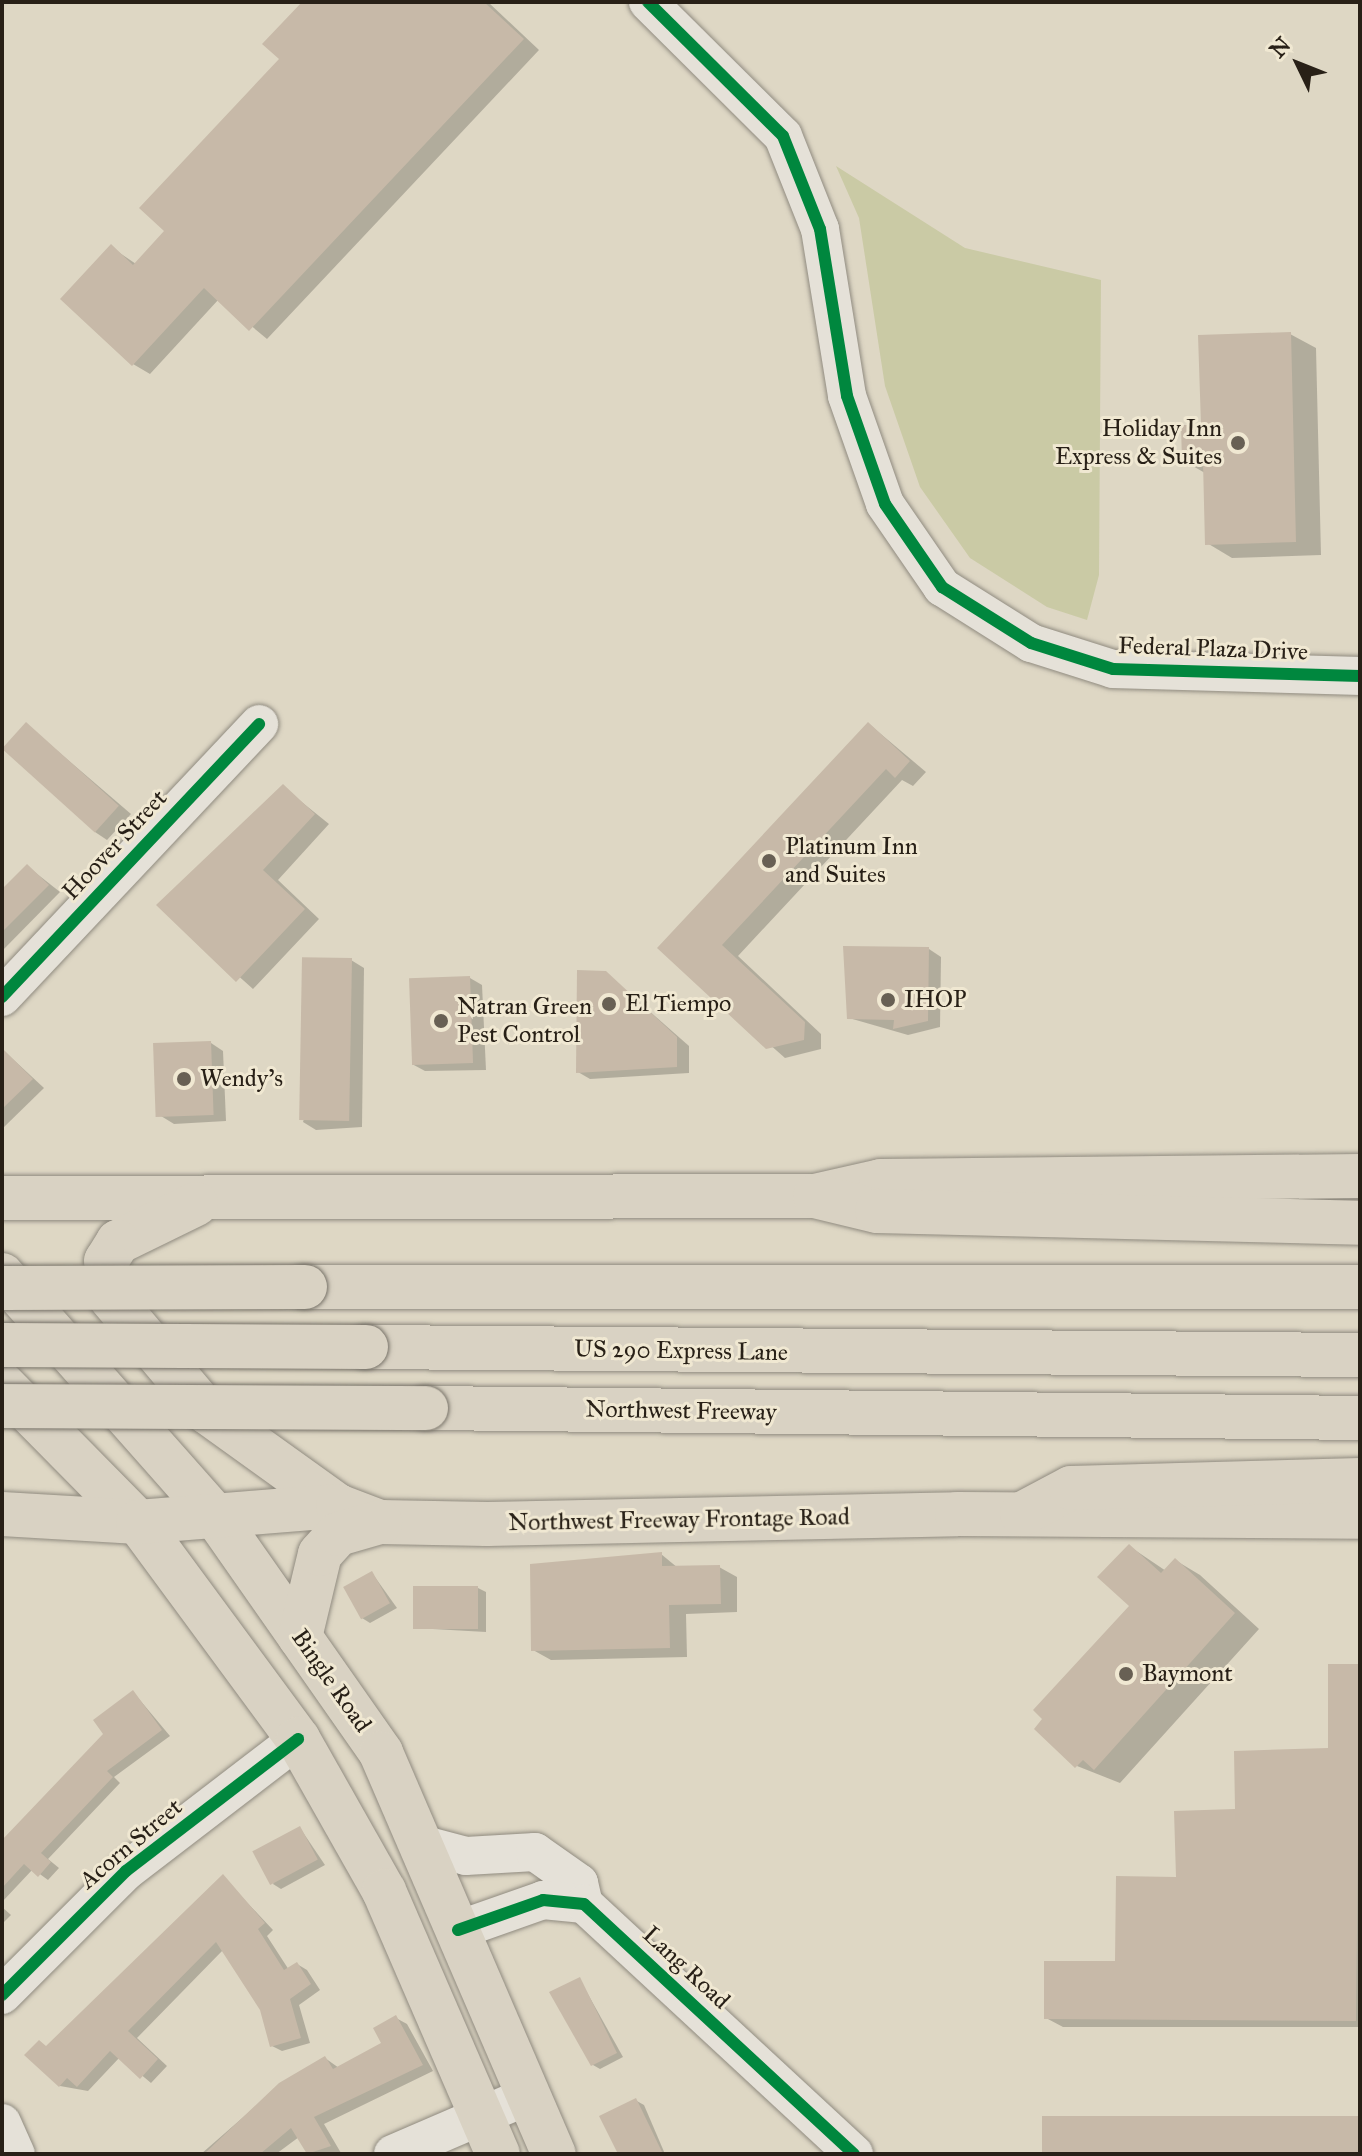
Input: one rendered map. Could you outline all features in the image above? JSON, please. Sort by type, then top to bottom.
[{"type":"main road","points":[[2,1198],[815,1196],[881,1181],[1360,1176]]},
{"type":"main road","points":[[815,1196],[877,1211],[1360,1223]]},
{"type":"main road","points":[[230,1197],[178,1207],[118,1242],[106,1261],[111,1298],[207,1412],[338,1506]]},
{"type":"main road","name":"Bingle Road","points":[[2,1275],[216,1517],[381,1753],[424,1845],[554,2154]]},
{"type":"main road","points":[[2,1288],[1360,1287]]},
{"type":"main road","name":"US 290 Express Lane","points":[[2,1345],[1360,1355]]},
{"type":"main road","points":[[2,1384],[138,1522],[424,1907],[458,1930]]},
{"type":"main road","name":"Northwest Freeway","points":[[2,1406],[1360,1418]]},
{"type":"main road","points":[[1022,1514],[1071,1488],[1360,1480]]},
{"type":"main road","name":"Northwest Freeway Frontage Road","points":[[2,1514],[138,1522],[338,1506],[380,1522],[1022,1514],[1360,1517]]},
{"type":"main road","points":[[300,1637],[320,1554],[338,1534],[380,1522]]},
{"type":"main road","points":[[305,1750],[384,1891],[498,2154]]},
{"type":"street","name":"Federal Plaza Drive","points":[[648,2],[783,136],[820,229],[851,410],[885,504],[942,587],[1031,643],[1113,669],[1360,676]]},
{"type":"street","name":"Hoover Street","points":[[2,997],[259,724]]},
{"type":"street","name":"Acorn Street","points":[[2,1995],[126,1871],[305,1750]]},
{"type":"street","name":"Lang Road","points":[[424,1845],[466,1856],[535,1852],[579,1883],[584,1904],[854,2154]]},
{"type":"street","points":[[458,1930],[543,1900],[584,1904]]},
{"type":"street","points":[[393,2154],[482,2113],[530,2095]]},
{"type":"street","points":[[2,2123],[16,2154]]},
{"type":"green space","points":[[836,166],[965,248],[1101,280],[1099,575],[1087,620],[1047,607],[970,558],[920,487],[885,386],[859,218]]},
{"type":"building","points":[[302,2],[484,2],[524,39],[249,331],[204,288],[132,366],[60,299],[111,244],[133,265],[164,231],[139,208],[279,59],[262,44]]},
{"type":"building","name":"Holiday Inn Express & Suites","points":[[1291,332],[1296,542],[1205,545],[1203,462],[1182,462],[1181,425],[1201,425],[1198,335]]},
{"type":"building","points":[[26,722],[119,806],[95,832],[2,749]]},
{"type":"building","name":"Platinum Inn and Suites","points":[[868,722],[910,761],[895,778],[886,769],[722,945],[805,1022],[804,1040],[766,1049],[657,948]]},
{"type":"building","points":[[283,784],[315,814],[263,870],[305,909],[236,982],[156,905]]},
{"type":"building","points":[[27,864],[49,885],[2,932],[2,889]]},
{"type":"building","name":"IHOP","points":[[843,946],[929,947],[928,1021],[893,1029],[894,1020],[847,1019]]},
{"type":"building","points":[[302,957],[352,958],[349,1121],[299,1120]]},
{"type":"building","name":"El Tiempo","points":[[577,970],[606,971],[677,1037],[677,1067],[576,1073]]},
{"type":"building","name":"Natran Green Pest Control","points":[[470,976],[473,1063],[412,1065],[409,978]]},
{"type":"building","name":"Wendy's","points":[[211,1041],[214,1115],[156,1117],[153,1043]]},
{"type":"building","points":[[2,1048],[33,1079],[2,1109]]},
{"type":"building","name":"Baymont","points":[[1129,1544],[1161,1573],[1175,1558],[1235,1613],[1094,1770],[1083,1760],[1075,1768],[1034,1729],[1042,1719],[1033,1710],[1129,1606],[1097,1577]]},
{"type":"building","points":[[662,1552],[662,1566],[720,1565],[721,1604],[669,1605],[670,1648],[531,1651],[530,1564]]},
{"type":"building","points":[[372,1571],[390,1603],[361,1619],[343,1587]]},
{"type":"building","points":[[413,1586],[478,1586],[478,1629],[413,1629]]},
{"type":"building","points":[[1328,1664],[1360,1664],[1356,2021],[1044,2019],[1044,1961],[1115,1961],[1116,1876],[1176,1877],[1174,1811],[1235,1809],[1234,1751],[1328,1748]]},
{"type":"building","points":[[133,1690],[162,1730],[107,1771],[113,1777],[41,1853],[51,1862],[38,1877],[24,1864],[2,1888],[2,1840],[103,1734],[93,1720]]},
{"type":"building","points":[[300,1826],[318,1860],[270,1885],[252,1851]]},
{"type":"building","points":[[223,1874],[265,1923],[258,1929],[284,1970],[297,1962],[311,1984],[290,1999],[301,2038],[270,2047],[260,2010],[216,1942],[128,2031],[158,2059],[140,2079],[110,2051],[77,2087],[67,2078],[59,2087],[24,2055],[39,2040],[46,2046]]},
{"type":"building","points":[[580,1977],[617,2053],[591,2066],[549,1992]]},
{"type":"building","points":[[396,2015],[423,2065],[314,2117],[331,2146],[307,2154],[291,2128],[260,2154],[204,2154],[279,2083],[325,2056],[333,2069],[381,2043],[373,2028]]},
{"type":"building","points":[[636,2098],[663,2154],[618,2154],[599,2116]]},
{"type":"building","points":[[1042,2116],[1360,2116],[1360,2154],[1042,2154]]},
{"type":"cycle path","points":[[648,2],[783,136],[820,229],[847,396],[885,504],[942,587],[1031,643],[1113,669],[1360,676]]},
{"type":"cycle path","points":[[2,997],[259,724]]},
{"type":"cycle path","points":[[2,1995],[126,1871],[298,1739]]},
{"type":"cycle path","points":[[458,1930],[543,1900],[584,1904],[854,2154]]},
{"type":"place","name":"Holiday Inn Express & Suites","points":[[1238,443]]},
{"type":"place","name":"Platinum Inn and Suites","points":[[769,861]]},
{"type":"place","name":"IHOP","points":[[888,1000]]},
{"type":"place","name":"El Tiempo","points":[[609,1004]]},
{"type":"place","name":"Natran Green Pest Control","points":[[441,1021]]},
{"type":"place","name":"Wendy's","points":[[184,1079]]},
{"type":"place","name":"Baymont","points":[[1126,1674]]}]
